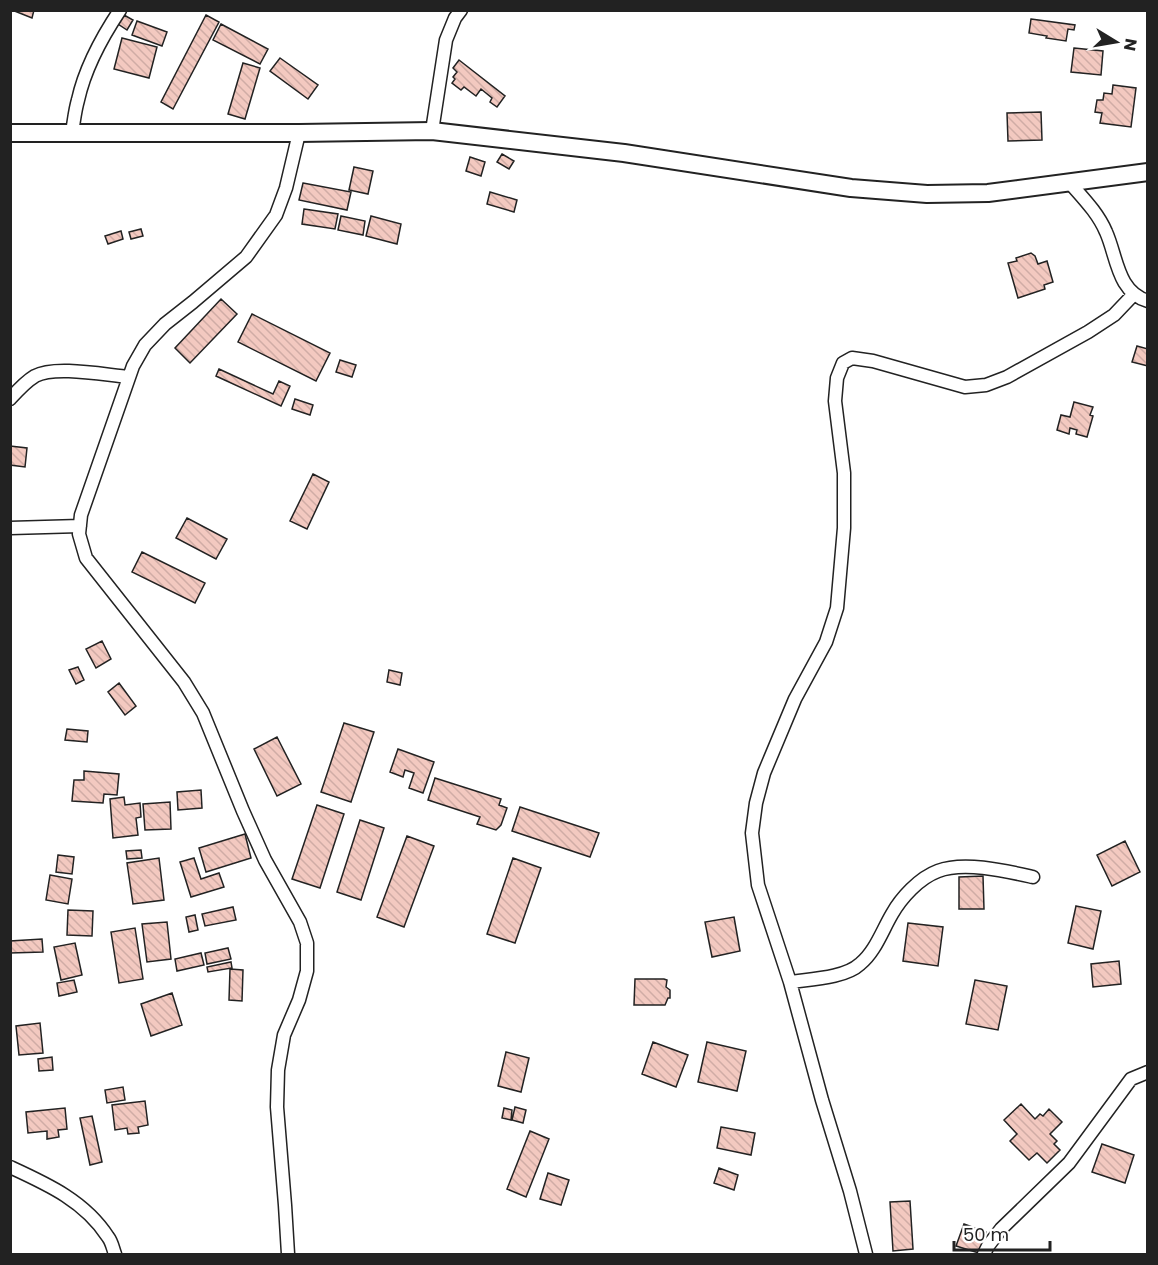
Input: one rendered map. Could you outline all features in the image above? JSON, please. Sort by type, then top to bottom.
[{"type":"main road","points":[[10,133],[432,131],[624,153],[851,188],[927,194],[988,193],[1148,172]]},
{"type":"street","points":[[72,132],[78,98],[92,60],[106,30],[120,10]]},
{"type":"street","points":[[432,131],[442,57],[446,40],[460,10]]},
{"type":"street","points":[[288,1254],[277,1107],[278,1070],[284,1035],[299,1000],[307,970],[307,943],[300,922],[265,860],[203,713],[184,682],[86,558],[78,534],[81,515],[133,366],[146,345],[165,324],[246,257],[276,215],[286,188],[299,133]]},
{"type":"street","points":[[1070,183],[1096,214],[1107,232],[1116,264],[1127,288],[1148,301]]},
{"type":"street","points":[[866,1254],[790,982],[758,885],[752,833],[756,803],[764,773],[795,699],[826,642],[837,608],[844,528],[844,472],[835,401],[837,378],[843,363],[852,358],[873,361],[965,387],[986,385],[1007,377],[1088,332],[1114,315],[1134,294]]},
{"type":"street","points":[[10,399],[30,379],[50,372],[66,371],[129,377]]},
{"type":"street","points":[[10,528],[80,526]]},
{"type":"street","points":[[790,982],[843,975],[860,965],[871,952],[898,903],[917,883],[938,871],[960,867],[992,868],[1033,877]]},
{"type":"street","points":[[984,1254],[1001,1229],[1069,1163],[1131,1079],[1148,1072]]},
{"type":"street","points":[[10,1167],[56,1188],[88,1212],[110,1239],[115,1254]]},
{"type":"building","points":[[12,10],[34,10],[32,18]]},
{"type":"building","points":[[124,15],[133,20],[127,30],[118,24]]},
{"type":"building","points":[[206,15],[219,22],[173,109],[161,102]]},
{"type":"building","points":[[1031,19],[1075,25],[1074,30],[1068,29],[1066,41],[1029,33]]},
{"type":"building","points":[[137,21],[167,32],[162,46],[132,35]]},
{"type":"building","points":[[221,24],[268,49],[260,64],[213,40]]},
{"type":"building","points":[[122,38],[157,47],[149,78],[114,69]]},
{"type":"building","points":[[1074,48],[1103,51],[1101,75],[1071,72]]},
{"type":"building","points":[[280,58],[318,85],[308,99],[270,71]]},
{"type":"building","points":[[459,60],[505,96],[497,107],[490,102],[492,98],[481,89],[476,96],[464,87],[461,90],[452,83],[457,72],[453,68]]},
{"type":"building","points":[[243,63],[260,68],[245,119],[228,114]]},
{"type":"building","points":[[1113,85],[1136,88],[1131,127],[1100,123],[1102,113],[1095,112],[1097,100],[1103,100],[1104,93],[1112,94]]},
{"type":"building","points":[[1041,112],[1042,140],[1008,141],[1007,113]]},
{"type":"building","points":[[502,154],[514,161],[509,169],[497,162]]},
{"type":"building","points":[[470,157],[485,162],[481,176],[466,171]]},
{"type":"building","points":[[354,167],[373,171],[368,194],[349,190]]},
{"type":"building","points":[[303,183],[351,192],[347,210],[299,200]]},
{"type":"building","points":[[490,192],[517,200],[514,212],[487,204]]},
{"type":"building","points":[[304,209],[338,214],[335,229],[302,224]]},
{"type":"building","points":[[341,216],[365,221],[363,235],[338,230]]},
{"type":"building","points":[[371,216],[401,224],[397,244],[366,236]]},
{"type":"building","points":[[141,229],[143,236],[131,239],[129,232]]},
{"type":"building","points":[[121,231],[123,239],[108,244],[105,236]]},
{"type":"building","points":[[1031,253],[1038,264],[1047,261],[1053,282],[1044,285],[1045,289],[1018,298],[1008,263]]},
{"type":"building","points":[[221,299],[237,314],[190,363],[175,348]]},
{"type":"building","points":[[252,314],[330,353],[316,381],[238,342]]},
{"type":"building","points":[[1137,346],[1148,349],[1148,366],[1132,362]]},
{"type":"building","points":[[340,360],[356,365],[352,377],[336,372]]},
{"type":"building","points":[[219,369],[273,394],[279,381],[290,386],[281,406],[216,376]]},
{"type":"building","points":[[295,399],[313,405],[310,415],[292,409]]},
{"type":"building","points":[[1074,402],[1093,407],[1087,437],[1076,434],[1077,430],[1070,428],[1069,434],[1057,430],[1061,415],[1070,417]]},
{"type":"building","points":[[10,446],[27,448],[25,467],[10,465]]},
{"type":"building","points":[[313,474],[329,482],[307,529],[290,521]]},
{"type":"building","points":[[187,518],[227,539],[216,559],[176,538]]},
{"type":"building","points":[[142,552],[205,583],[195,603],[132,572]]},
{"type":"building","points":[[102,641],[111,659],[96,668],[86,649]]},
{"type":"building","points":[[78,667],[84,680],[76,684],[69,670]]},
{"type":"building","points":[[389,670],[402,673],[400,685],[387,682]]},
{"type":"building","points":[[119,683],[136,706],[125,715],[108,692]]},
{"type":"building","points":[[344,723],[374,732],[351,802],[321,792]]},
{"type":"building","points":[[67,729],[88,731],[87,742],[65,740]]},
{"type":"building","points":[[277,737],[301,784],[277,796],[254,749]]},
{"type":"building","points":[[398,749],[434,762],[423,793],[409,788],[414,773],[405,770],[403,777],[390,772]]},
{"type":"building","points":[[84,771],[119,774],[117,795],[104,794],[103,803],[72,801],[74,780],[84,780]]},
{"type":"building","points":[[435,778],[501,799],[499,805],[507,808],[501,825],[496,830],[477,824],[480,817],[428,800]]},
{"type":"building","points":[[201,790],[202,808],[178,810],[177,792]]},
{"type":"building","points":[[124,797],[125,805],[140,803],[141,817],[136,818],[138,835],[113,838],[110,799]]},
{"type":"building","points":[[170,802],[171,829],[145,830],[143,804]]},
{"type":"building","points":[[317,805],[344,814],[320,888],[292,879]]},
{"type":"building","points":[[520,807],[599,833],[590,857],[512,831]]},
{"type":"building","points":[[360,820],[384,828],[361,900],[337,892]]},
{"type":"building","points":[[245,834],[251,858],[206,872],[199,848]]},
{"type":"building","points":[[407,836],[434,846],[404,927],[377,917]]},
{"type":"building","points":[[1125,841],[1140,872],[1112,886],[1097,855]]},
{"type":"building","points":[[141,850],[142,858],[127,859],[126,851]]},
{"type":"building","points":[[58,855],[74,857],[72,874],[56,872]]},
{"type":"building","points":[[159,858],[164,900],[133,904],[127,863]]},
{"type":"building","points":[[194,858],[201,879],[219,873],[224,887],[191,897],[180,862]]},
{"type":"building","points":[[513,858],[541,868],[515,943],[487,934]]},
{"type":"building","points":[[50,875],[72,879],[68,904],[46,900]]},
{"type":"building","points":[[983,876],[984,909],[959,909],[959,877]]},
{"type":"building","points":[[1076,906],[1101,911],[1093,949],[1068,943]]},
{"type":"building","points":[[233,907],[236,920],[205,926],[202,914]]},
{"type":"building","points":[[68,910],[93,911],[92,936],[67,935]]},
{"type":"building","points":[[195,915],[198,930],[189,932],[186,917]]},
{"type":"building","points":[[734,917],[740,951],[712,957],[705,922]]},
{"type":"building","points":[[167,922],[171,959],[147,962],[142,924]]},
{"type":"building","points":[[908,923],[943,927],[938,966],[903,961]]},
{"type":"building","points":[[135,928],[143,979],[119,983],[111,932]]},
{"type":"building","points":[[42,939],[43,952],[10,953],[10,941]]},
{"type":"building","points":[[75,943],[82,975],[61,980],[54,947]]},
{"type":"building","points":[[228,948],[231,959],[207,964],[205,953]]},
{"type":"building","points":[[201,953],[204,965],[177,971],[175,959]]},
{"type":"building","points":[[1119,961],[1121,984],[1093,987],[1091,964]]},
{"type":"building","points":[[231,962],[232,968],[208,972],[207,967]]},
{"type":"building","points":[[230,969],[243,970],[242,1001],[229,1000]]},
{"type":"building","points":[[635,979],[667,980],[666,987],[670,990],[670,998],[665,1005],[634,1005]]},
{"type":"building","points":[[74,980],[77,992],[59,996],[57,983]]},
{"type":"building","points":[[975,980],[1007,986],[998,1030],[966,1024]]},
{"type":"building","points":[[172,993],[182,1025],[151,1036],[141,1004]]},
{"type":"building","points":[[40,1023],[43,1053],[19,1055],[16,1026]]},
{"type":"building","points":[[653,1042],[688,1055],[676,1087],[642,1074]]},
{"type":"building","points":[[707,1042],[746,1051],[737,1091],[698,1082]]},
{"type":"building","points":[[506,1052],[529,1058],[521,1092],[498,1086]]},
{"type":"building","points":[[52,1057],[53,1070],[39,1071],[38,1059]]},
{"type":"building","points":[[123,1087],[125,1100],[107,1103],[105,1090]]},
{"type":"building","points":[[145,1101],[148,1125],[138,1127],[139,1133],[128,1134],[127,1128],[115,1130],[112,1105]]},
{"type":"building","points":[[1021,1104],[1035,1119],[1040,1114],[1043,1116],[1049,1109],[1062,1122],[1050,1134],[1057,1141],[1054,1144],[1060,1150],[1047,1163],[1037,1153],[1029,1160],[1010,1141],[1017,1134],[1004,1120]]},
{"type":"building","points":[[515,1107],[526,1110],[523,1123],[512,1120]]},
{"type":"building","points":[[65,1108],[67,1129],[58,1130],[59,1137],[47,1139],[47,1131],[28,1133],[26,1112]]},
{"type":"building","points":[[504,1108],[512,1110],[511,1120],[502,1118]]},
{"type":"building","points":[[92,1116],[102,1162],[90,1165],[80,1118]]},
{"type":"building","points":[[721,1127],[755,1133],[751,1155],[717,1148]]},
{"type":"building","points":[[530,1131],[549,1139],[526,1197],[507,1189]]},
{"type":"building","points":[[1102,1144],[1134,1155],[1125,1183],[1092,1172]]},
{"type":"building","points":[[719,1168],[738,1175],[734,1190],[714,1183]]},
{"type":"building","points":[[548,1173],[569,1180],[561,1205],[540,1199]]},
{"type":"building","points":[[910,1201],[913,1249],[893,1251],[890,1202]]},
{"type":"building","points":[[964,1224],[986,1232],[979,1253],[956,1246]]}]
